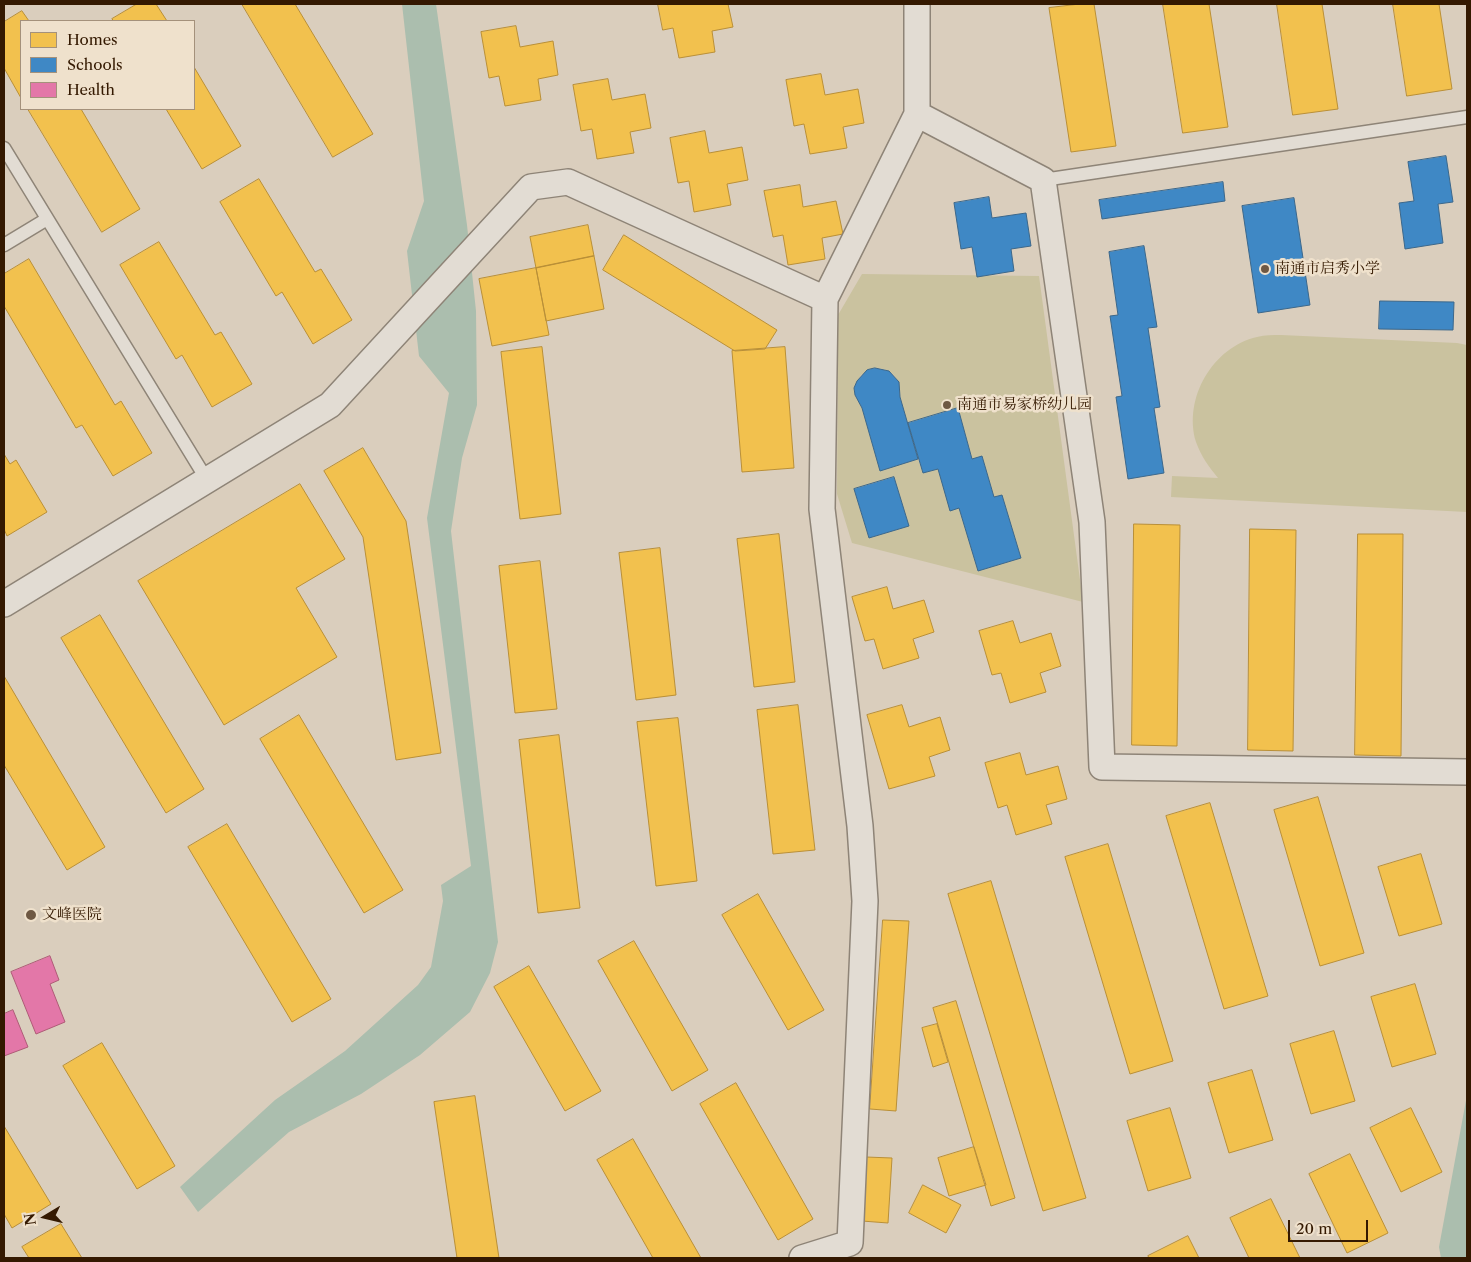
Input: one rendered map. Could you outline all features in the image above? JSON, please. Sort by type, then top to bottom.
[{"type":"street","points":[[802,1258],[850,1243],[865,901],[860,826],[822,509],[825,299],[917,114],[918,4]]},
{"type":"street","points":[[917,114],[1043,180],[1092,522],[1102,766],[1467,772]]},
{"type":"street","points":[[4,604],[330,405],[531,187],[568,182],[825,299]]},
{"type":"lane","points":[[1043,180],[1467,116]]},
{"type":"lane","points":[[4,148],[207,480]]},
{"type":"lane","points":[[4,245],[47,219]]},
{"type":"shaded area","points":[[402,4],[436,4],[467,225],[476,311],[477,405],[462,458],[451,531],[498,942],[490,973],[470,1012],[420,1055],[361,1094],[289,1132],[198,1212],[180,1187],[275,1100],[345,1051],[418,985],[431,967],[443,901],[441,885],[471,866],[427,518],[449,393],[419,356],[407,251],[424,201]]},
{"type":"shaded area","name":"南通市易家桥幼儿园","points":[[862,274],[1039,276],[1083,602],[852,543],[837,494],[838,315]],"holes":[[[875,368],[887,370],[897,379],[901,403],[908,423],[958,408],[972,459],[982,456],[994,497],[1002,495],[1021,558],[978,571],[959,508],[938,469],[923,473],[918,459],[880,470],[862,408],[855,395],[854,388],[861,375]],[[894,477],[909,526],[869,538],[854,489]]]},
{"type":"shaded area","points":[[1281,335],[1467,345],[1467,512],[1171,497],[1172,476],[1218,478],[1200,452],[1193,425],[1194,408],[1198,392],[1205,377],[1227,351],[1241,343],[1260,336]]},
{"type":"shaded area","points":[[1467,1095],[1467,1258],[1441,1258],[1439,1247]]},
{"type":"building: Homes","points":[[137,4],[156,4],[166,20],[113,20]]},
{"type":"building: Homes","points":[[242,4],[295,4],[373,134],[333,157]]},
{"type":"building: Homes","points":[[658,4],[728,4],[733,27],[712,31],[715,52],[679,58],[673,28],[663,30]]},
{"type":"building: Homes","points":[[1094,4],[1116,146],[1071,152],[1049,8]]},
{"type":"building: Homes","points":[[1163,4],[1209,4],[1228,127],[1183,133]]},
{"type":"building: Homes","points":[[1277,4],[1322,4],[1338,109],[1293,115]]},
{"type":"building: Homes","points":[[1393,4],[1439,4],[1452,89],[1407,96]]},
{"type":"building: Homes","points":[[22,11],[28,20],[20,20],[20,96],[4,68],[4,22]]},
{"type":"building: Homes","points":[[516,26],[520,47],[553,41],[558,75],[538,79],[541,100],[505,106],[499,76],[489,78],[481,32]]},
{"type":"building: Homes","points":[[195,69],[241,146],[202,169],[167,110],[195,110]]},
{"type":"building: Homes","points":[[821,74],[825,95],[858,89],[864,123],[843,127],[847,148],[810,154],[804,124],[794,126],[786,80]]},
{"type":"building: Homes","points":[[608,79],[612,100],[645,94],[651,128],[630,132],[634,153],[597,159],[592,129],[581,131],[573,85]]},
{"type":"building: Homes","points":[[29,110],[82,110],[140,209],[102,232]]},
{"type":"building: Homes","points":[[705,131],[709,153],[742,147],[748,180],[727,184],[731,205],[694,212],[689,181],[678,183],[670,138]]},
{"type":"building: Homes","points":[[259,179],[315,272],[321,269],[352,320],[313,344],[282,292],[276,296],[220,202]]},
{"type":"building: Homes","points":[[800,185],[803,207],[836,201],[843,234],[822,238],[825,259],[788,265],[783,235],[773,237],[764,191]]},
{"type":"building: Homes","points":[[588,225],[594,256],[536,268],[530,237]]},
{"type":"building: Homes","points":[[624,235],[777,330],[765,349],[735,351],[603,270]]},
{"type":"building: Homes","points":[[159,242],[215,335],[221,332],[252,384],[212,407],[182,355],[176,359],[120,265]]},
{"type":"building: Homes","points":[[594,256],[604,309],[546,321],[536,268]]},
{"type":"building: Homes","points":[[29,259],[115,405],[121,401],[152,453],[113,476],[82,425],[76,428],[4,306],[4,274]]},
{"type":"building: Homes","points":[[536,268],[549,335],[492,346],[479,279]]},
{"type":"building: Homes","points":[[542,347],[561,514],[520,519],[501,352]]},
{"type":"building: Homes","points":[[785,347],[794,468],[742,472],[732,351]]},
{"type":"building: Homes","points":[[363,448],[406,521],[441,753],[396,760],[363,537],[324,471]]},
{"type":"building: Homes","points":[[4,454],[10,464],[16,460],[47,512],[7,536],[4,529]]},
{"type":"building: Homes","points":[[300,484],[345,559],[296,588],[337,657],[224,725],[138,581]]},
{"type":"building: Homes","points":[[1134,524],[1180,525],[1177,746],[1132,745]]},
{"type":"building: Homes","points":[[1250,529],[1296,530],[1293,751],[1248,750]]},
{"type":"building: Homes","points":[[779,534],[795,682],[754,687],[737,539]]},
{"type":"building: Homes","points":[[1358,534],[1403,534],[1401,756],[1355,755]]},
{"type":"building: Homes","points":[[660,548],[676,695],[636,700],[619,553]]},
{"type":"building: Homes","points":[[540,561],[557,709],[515,713],[499,566]]},
{"type":"building: Homes","points":[[887,587],[893,609],[924,600],[934,632],[913,639],[919,658],[883,669],[874,639],[865,641],[852,597]]},
{"type":"building: Homes","points":[[100,615],[204,789],[166,813],[61,638]]},
{"type":"building: Homes","points":[[1013,621],[1020,643],[1051,633],[1061,666],[1040,673],[1046,692],[1010,703],[1001,673],[992,675],[979,631]]},
{"type":"building: Homes","points":[[4,676],[105,847],[67,870],[4,765]]},
{"type":"building: Homes","points":[[798,705],[815,850],[773,854],[757,710]]},
{"type":"building: Homes","points":[[902,705],[909,727],[940,717],[950,750],[929,757],[935,776],[889,789],[867,715]]},
{"type":"building: Homes","points":[[299,715],[403,890],[364,913],[260,739]]},
{"type":"building: Homes","points":[[678,718],[697,881],[656,886],[637,722]]},
{"type":"building: Homes","points":[[559,735],[580,908],[538,913],[519,740]]},
{"type":"building: Homes","points":[[1020,753],[1026,775],[1058,766],[1067,799],[1046,805],[1052,824],[1016,835],[1007,805],[998,808],[985,763]]},
{"type":"building: Homes","points":[[1318,797],[1364,953],[1320,966],[1274,810]]},
{"type":"building: Homes","points":[[1210,803],[1268,996],[1224,1009],[1166,816]]},
{"type":"building: Homes","points":[[227,824],[331,999],[292,1022],[188,847]]},
{"type":"building: Homes","points":[[1108,844],[1173,1061],[1130,1074],[1065,857]]},
{"type":"building: Homes","points":[[1421,854],[1442,924],[1399,936],[1378,867]]},
{"type":"building: Homes","points":[[991,881],[1086,1198],[1043,1211],[948,894]]},
{"type":"building: Homes","points":[[758,894],[824,1010],[788,1030],[722,915]]},
{"type":"building: Homes","points":[[883,920],[909,921],[896,1111],[870,1109]]},
{"type":"building: Homes","points":[[634,941],[708,1070],[672,1091],[598,961]]},
{"type":"building: Homes","points":[[529,966],[601,1091],[565,1111],[494,987]]},
{"type":"building: Homes","points":[[1415,984],[1436,1054],[1392,1067],[1371,997]]},
{"type":"building: Homes","points":[[956,1001],[1015,1198],[991,1206],[933,1008]]},
{"type":"building: Homes","points":[[937,1024],[948,1062],[933,1067],[922,1028]]},
{"type":"building: Homes","points":[[1334,1031],[1355,1101],[1311,1114],[1290,1044]]},
{"type":"building: Homes","points":[[102,1043],[175,1166],[137,1189],[63,1066]]},
{"type":"building: Homes","points":[[1252,1070],[1273,1140],[1229,1153],[1208,1083]]},
{"type":"building: Homes","points":[[736,1083],[813,1219],[778,1240],[700,1104]]},
{"type":"building: Homes","points":[[475,1096],[499,1258],[457,1258],[434,1102]]},
{"type":"building: Homes","points":[[1170,1108],[1191,1178],[1148,1191],[1127,1121]]},
{"type":"building: Homes","points":[[1411,1108],[1442,1172],[1401,1192],[1370,1128]]},
{"type":"building: Homes","points":[[4,1126],[51,1204],[12,1228],[4,1214]]},
{"type":"building: Homes","points":[[633,1139],[701,1258],[653,1258],[597,1160]]},
{"type":"building: Homes","points":[[974,1147],[986,1185],[949,1196],[938,1158]]},
{"type":"building: Homes","points":[[1350,1154],[1388,1233],[1347,1253],[1309,1174]]},
{"type":"building: Homes","points":[[866,1157],[892,1158],[888,1223],[862,1221]]},
{"type":"building: Homes","points":[[923,1185],[961,1205],[946,1233],[909,1213]]},
{"type":"building: Homes","points":[[1271,1199],[1300,1258],[1249,1258],[1230,1218]]},
{"type":"building: Homes","points":[[61,1224],[82,1258],[29,1258],[22,1247]]},
{"type":"building: Homes","points":[[1188,1236],[1199,1258],[1149,1258],[1148,1256]]},
{"type":"building: Schools","points":[[1446,156],[1453,202],[1438,204],[1443,243],[1405,249],[1399,203],[1414,201],[1408,162]]},
{"type":"building: Schools","points":[[1223,182],[1225,201],[1102,219],[1099,200]]},
{"type":"building: Schools","points":[[989,197],[992,218],[1026,213],[1031,246],[1011,249],[1014,271],[977,277],[972,247],[961,249],[954,203]]},
{"type":"building: Schools","points":[[1294,198],[1310,305],[1258,313],[1242,206]]},
{"type":"building: Schools","points":[[1144,246],[1157,327],[1148,328],[1160,407],[1154,408],[1164,473],[1128,479],[1116,397],[1122,396],[1110,316],[1118,315],[1109,252]]},
{"type":"building: Schools","points":[[1380,301],[1454,302],[1453,330],[1379,329]]},
{"type":"building: Schools","points":[[875,368],[889,371],[899,382],[900,397],[918,459],[880,471],[862,408],[855,395],[854,388],[857,381],[867,370]]},
{"type":"building: Schools","points":[[958,408],[972,459],[982,456],[994,497],[1002,495],[1021,558],[978,571],[959,508],[950,511],[938,469],[923,473],[908,423]]},
{"type":"building: Schools","points":[[894,477],[909,526],[869,538],[854,489]]},
{"type":"building: Health","points":[[50,956],[59,980],[50,984],[65,1022],[36,1034],[11,972]]},
{"type":"building: Health","points":[[13,1010],[28,1047],[4,1056],[4,1014]]},
{"type":"place","name":"南通市启秀小学","points":[[1265,269]]},
{"type":"place","name":"南通市易家桥幼儿园","points":[[947,405]]},
{"type":"place","name":"文峰医院","points":[[31,915]]}]
